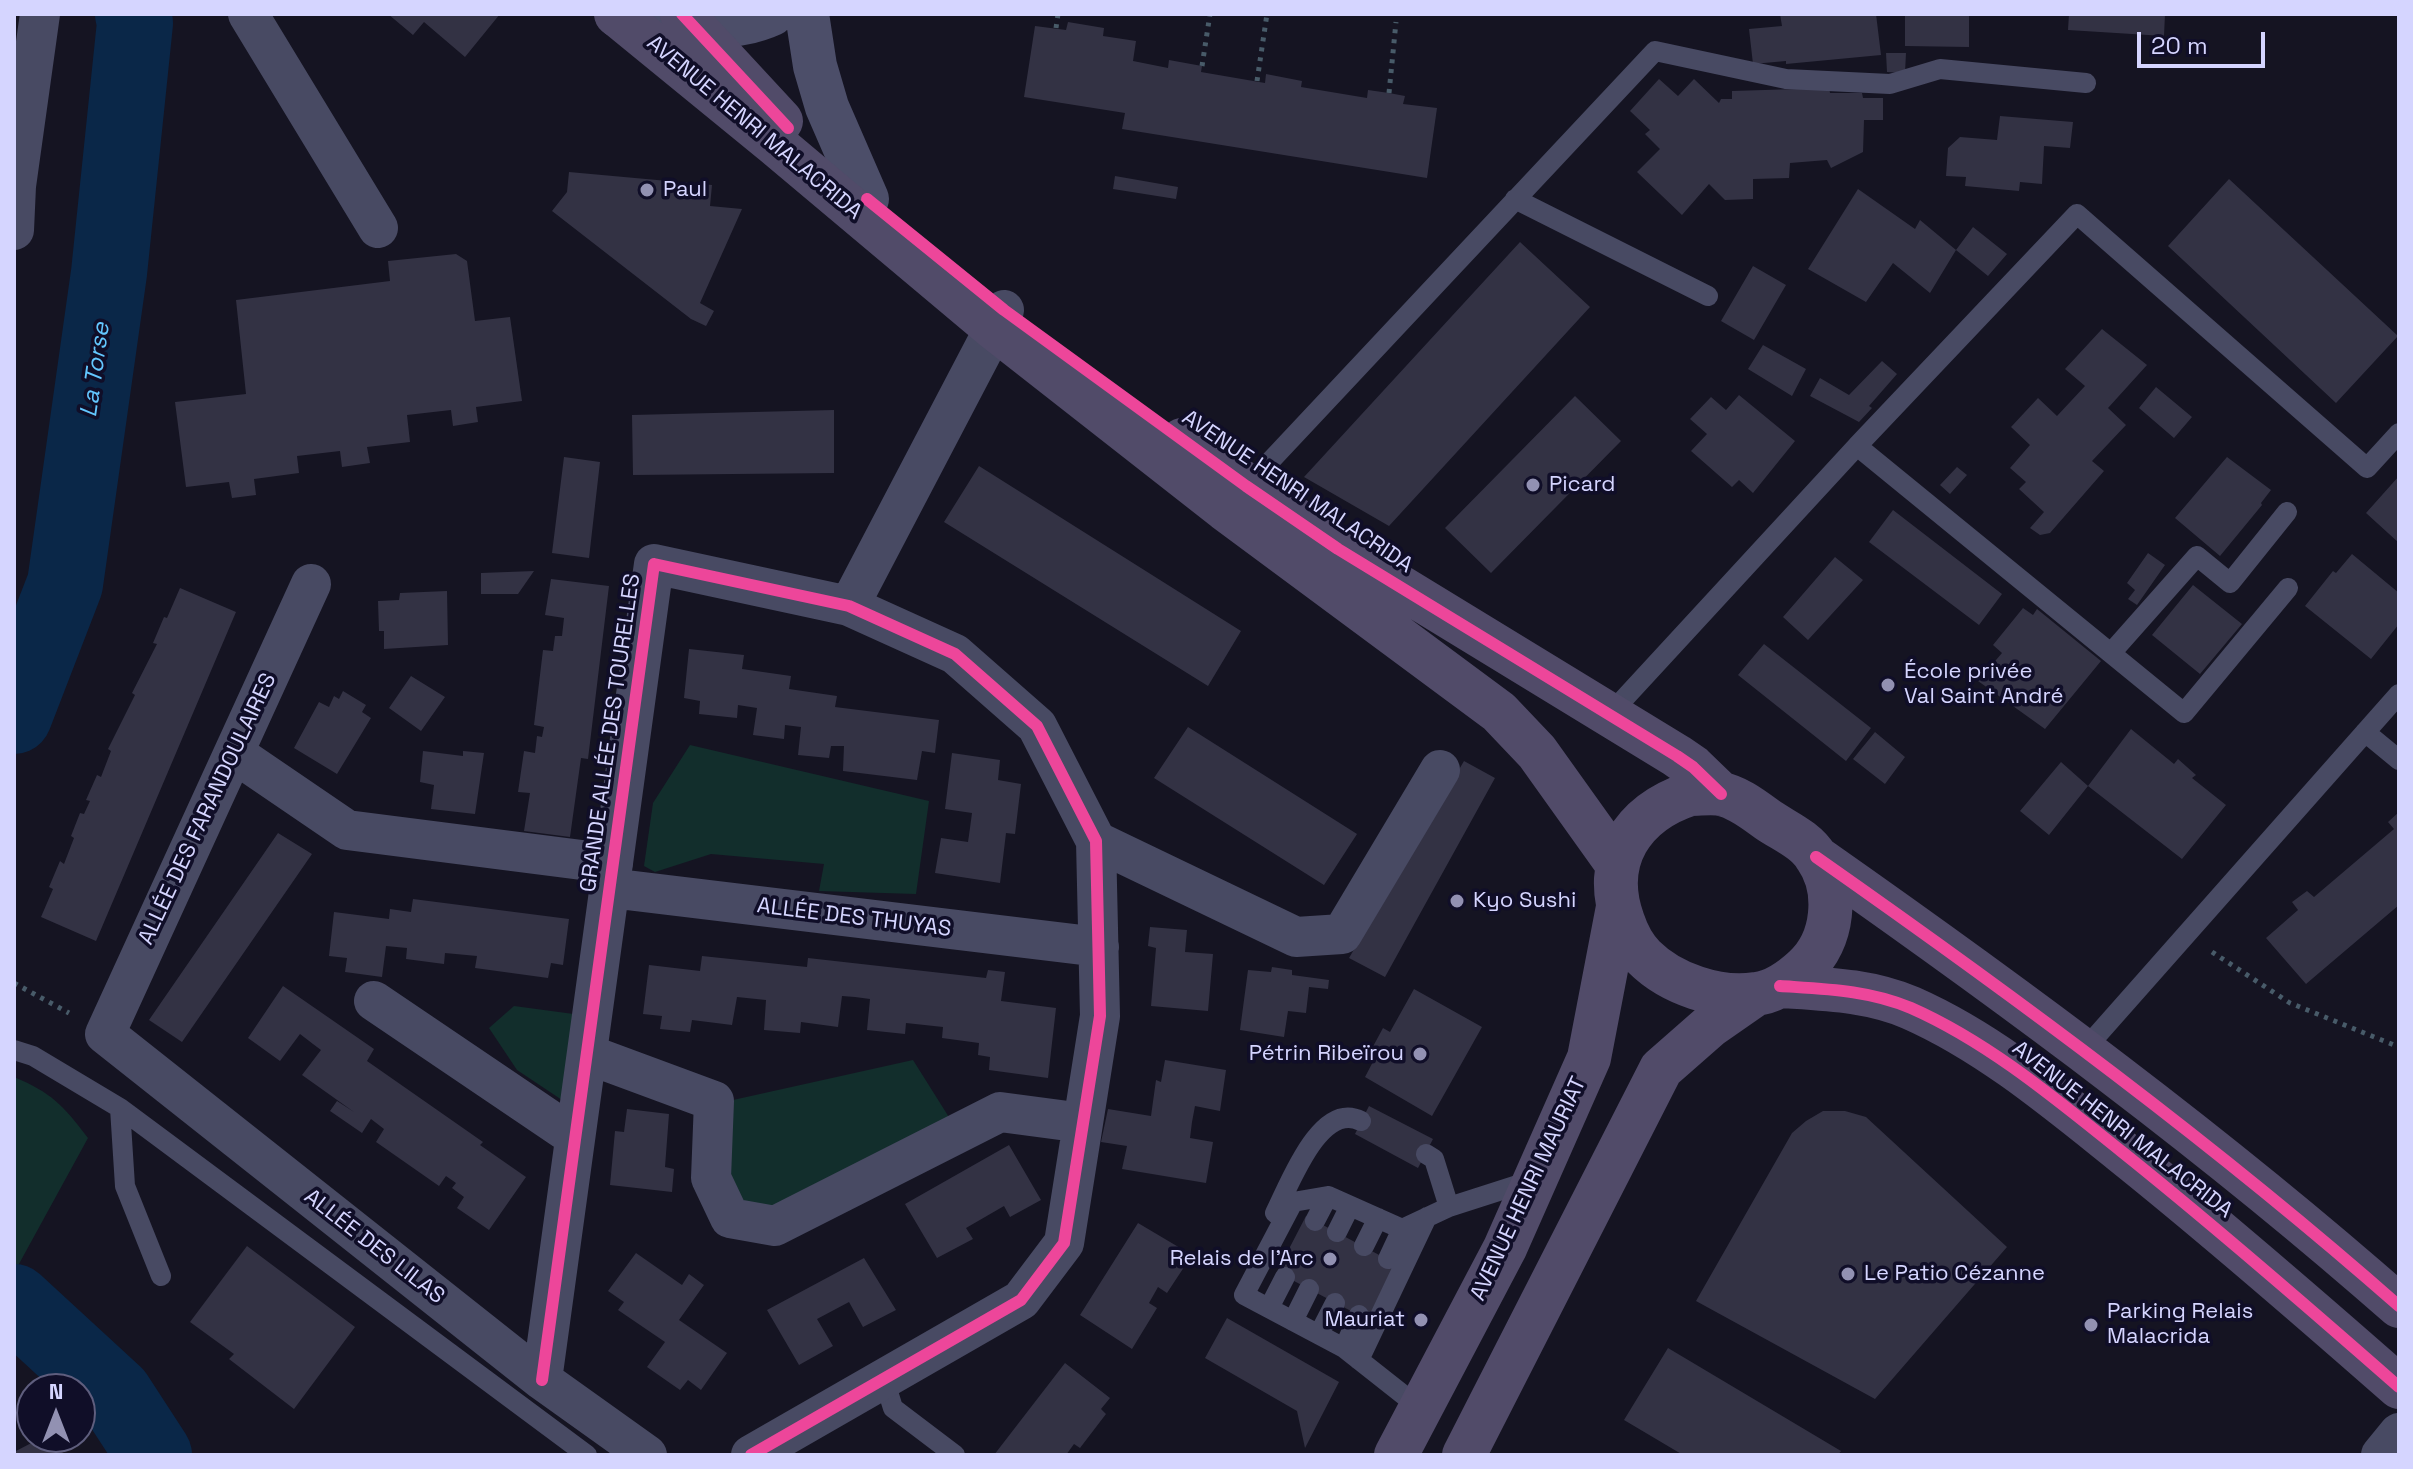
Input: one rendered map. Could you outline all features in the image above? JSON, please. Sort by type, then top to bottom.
[{"type":"main road","name":"AVENUE HENRI MALACRIDA","points":[[616,14],[999,319],[1235,498],[1499,712],[1537,752],[1617,864]]},
{"type":"main road","name":"AVENUE HENRI MALACRIDA","points":[[687,20],[788,128],[999,319]]},
{"type":"main road","name":"AVENUE HENRI MALACRIDA","points":[[1235,498],[1338,549],[1693,767],[1721,794]]},
{"type":"main road","points":[[1464,1455],[1661,1069],[1710,1026],[1806,967],[1824,940],[1831,915],[1828,883],[1816,857],[1804,844],[1749,806],[1721,794],[1690,794],[1669,801],[1647,816],[1629,835],[1617,864],[1615,884],[1618,907],[1627,934],[1643,956],[1661,971],[1696,988],[1720,994],[1768,990]]},
{"type":"main road","name":"AVENUE HENRI MALACRIDA","points":[[1816,857],[2084,1050],[2232,1167],[2399,1306]]},
{"type":"main road","name":"AVENUE HENRI MAURIAT","points":[[1396,1455],[1482,1293],[1589,1058],[1618,907]]},
{"type":"main road","name":"AVENUE HENRI MALACRIDA","points":[[1768,990],[1839,989],[1872,995],[1909,1008],[1961,1033],[2069,1109],[2215,1227],[2399,1387]]},
{"type":"street","points":[[14,230],[23,78],[40,14]]},
{"type":"street","points":[[248,14],[378,228]]},
{"type":"street","points":[[616,14],[735,25],[772,14]]},
{"type":"street","points":[[807,14],[815,66],[827,107],[867,199]]},
{"type":"street","points":[[849,606],[999,319]]},
{"type":"street","name":"GRANDE ALLÉE DES TOURELLES","points":[[542,1380],[654,564],[849,606],[955,654],[1037,726],[1096,841],[1100,1016],[1064,1243],[1021,1300],[751,1455]]},
{"type":"street","name":"ALLÉE DES FARANDOULAIRES","points":[[105,1034],[311,584]]},
{"type":"street","name":"ALLÉE DES THUYAS","points":[[234,753],[347,830],[611,876],[1099,947]]},
{"type":"street","points":[[1096,841],[1296,937],[1342,934],[1440,770]]},
{"type":"street","points":[[374,1001],[575,1137]]},
{"type":"street","name":"ALLÉE DES LILAS","points":[[105,1034],[542,1380],[647,1455]]},
{"type":"street","points":[[587,1054],[714,1101],[711,1178],[730,1218],[775,1226],[1000,1112],[1083,1123]]},
{"type":"street","points":[[2381,1455],[2399,1433]]},
{"type":"lane","points":[[1235,498],[1655,51],[1786,79],[1890,84],[1940,69],[2086,83]]},
{"type":"lane","points":[[1515,199],[1708,296]]},
{"type":"lane","points":[[1609,715],[2077,214],[2367,468],[2399,433]]},
{"type":"lane","points":[[1857,446],[2184,713],[2288,588]]},
{"type":"lane","points":[[2111,653],[2197,556],[2230,583],[2287,512]]},
{"type":"lane","points":[[2084,1050],[2399,694]]},
{"type":"lane","points":[[2365,732],[2399,760]]},
{"type":"lane","name":"ALLÉE DES LILAS","points":[[14,1050],[33,1056],[120,1108],[587,1455]]},
{"type":"lane","points":[[120,1108],[125,1186],[161,1276]]},
{"type":"lane","points":[[1244,1295],[1251,1260],[1310,1145],[1329,1123],[1354,1117],[1361,1121]]},
{"type":"lane","points":[[1426,1154],[1434,1159],[1449,1207]]},
{"type":"lane","points":[[1388,1259],[1402,1229],[1449,1207],[1536,1178]]},
{"type":"lane","points":[[1244,1295],[1293,1202],[1328,1196],[1402,1229]]},
{"type":"lane","points":[[1315,1221],[1328,1196]]},
{"type":"lane","points":[[1337,1232],[1350,1206]]},
{"type":"lane","points":[[1351,1354],[1427,1217]]},
{"type":"lane","points":[[1364,1246],[1378,1218]]},
{"type":"lane","points":[[1269,1308],[1285,1277]]},
{"type":"lane","points":[[1293,1321],[1309,1289]]},
{"type":"lane","points":[[1244,1295],[1351,1354],[1420,1408]]},
{"type":"lane","points":[[1319,1334],[1335,1303]]},
{"type":"lane","points":[[1351,1354],[1359,1315]]},
{"type":"lane","points":[[884,1379],[893,1408],[955,1455]]},
{"type":"path","points":[[1056,28],[1058,14]]},
{"type":"path","points":[[1202,66],[1210,14]]},
{"type":"path","points":[[1257,81],[1267,14]]},
{"type":"path","points":[[1389,93],[1396,22]]},
{"type":"path","points":[[2201,962],[2212,951],[2290,1003],[2399,1047]]},
{"type":"path","points":[[14,983],[105,1034]]},
{"type":"green space","points":[[690,745],[929,801],[916,894],[819,891],[824,864],[711,854],[655,872],[644,866],[653,803]]},
{"type":"green space","points":[[514,1006],[581,1015],[568,1104],[517,1070],[489,1028]]},
{"type":"green space","points":[[913,1060],[952,1122],[775,1212],[744,1203],[730,1178],[733,1100]]},
{"type":"green space","points":[[14,1077],[56,1101],[88,1138],[14,1273]]},
{"type":"building","points":[[388,14],[500,14],[465,57],[424,22],[413,35]]},
{"type":"building","points":[[1780,14],[1876,14],[1881,55],[1753,64],[1749,29],[1782,26]]},
{"type":"building","points":[[1905,14],[1969,14],[1969,47],[1905,46]]},
{"type":"building","points":[[2069,14],[2165,14],[2164,36],[2068,30]]},
{"type":"building","points":[[1068,22],[1104,28],[1103,36],[1136,41],[1133,61],[1168,68],[1169,60],[1202,66],[1201,72],[1265,83],[1266,74],[1302,81],[1301,87],[1367,98],[1368,90],[1389,93],[1405,96],[1403,104],[1437,108],[1427,178],[1122,129],[1125,113],[1024,97],[1035,26],[1066,30]]},
{"type":"building","points":[[1886,53],[1906,53],[1905,73],[1887,72]]},
{"type":"building","points":[[1659,79],[1678,96],[1694,79],[1719,103],[1721,99],[1732,99],[1732,91],[1829,88],[1830,93],[1862,93],[1863,98],[1883,98],[1883,120],[1864,120],[1863,152],[1831,168],[1827,160],[1790,163],[1789,178],[1753,179],[1753,199],[1725,200],[1709,184],[1682,215],[1637,172],[1660,149],[1645,134],[1650,130],[1630,111]]},
{"type":"building","points":[[2000,116],[2073,122],[2070,148],[2044,146],[2042,184],[2020,182],[2019,191],[1965,186],[1966,177],[1946,176],[1948,148],[1960,137],[1997,140]]},
{"type":"building","points":[[569,172],[712,185],[710,206],[742,209],[700,303],[714,311],[706,326],[691,319],[552,211],[567,192]]},
{"type":"building","points":[[1115,176],[1178,187],[1176,199],[1113,189]]},
{"type":"building","points":[[2229,179],[2398,336],[2336,403],[2168,246]]},
{"type":"building","points":[[1858,189],[1915,229],[1920,220],[1956,250],[1930,293],[1893,263],[1866,302],[1808,269]]},
{"type":"building","points":[[1973,227],[2007,254],[1988,276],[1956,250]]},
{"type":"building","points":[[1520,242],[1590,307],[1389,526],[1304,477]]},
{"type":"building","points":[[456,254],[467,261],[475,321],[510,317],[522,401],[476,407],[478,422],[453,426],[451,410],[407,415],[410,442],[367,447],[370,463],[342,467],[340,451],[297,456],[299,473],[254,479],[256,495],[232,498],[229,482],[186,487],[175,402],[246,394],[236,300],[390,281],[388,261]]},
{"type":"building","points":[[1753,266],[1786,285],[1754,340],[1721,321]]},
{"type":"building","points":[[2102,329],[2147,365],[2108,408],[2126,425],[2092,461],[2104,471],[2050,533],[2040,535],[2030,528],[2044,512],[2019,489],[2026,482],[2010,468],[2030,445],[2011,427],[2038,398],[2057,416],[2085,386],[2065,369]]},
{"type":"building","points":[[1763,345],[1806,369],[1792,396],[1748,369]]},
{"type":"building","points":[[1882,361],[1897,374],[1859,422],[1810,396],[1820,378],[1849,395]]},
{"type":"building","points":[[2156,387],[2192,417],[2174,438],[2139,408]]},
{"type":"building","points":[[1739,395],[1795,441],[1753,493],[1739,480],[1732,487],[1691,451],[1707,434],[1690,419],[1711,397],[1726,410]]},
{"type":"building","name":"Picard","points":[[1575,396],[1621,441],[1491,573],[1445,528]]},
{"type":"building","points":[[834,410],[834,473],[633,475],[632,415]]},
{"type":"building","points":[[564,457],[600,462],[589,558],[552,553]]},
{"type":"building","points":[[2227,457],[2271,490],[2220,556],[2175,518]]},
{"type":"building","points":[[979,466],[1241,631],[1208,686],[944,522]]},
{"type":"building","points":[[1957,467],[1967,475],[1950,494],[1940,485]]},
{"type":"building","points":[[2399,476],[2399,543],[2366,513]]},
{"type":"building","points":[[1893,510],[2002,594],[1979,625],[1869,542]]},
{"type":"building","points":[[2148,553],[2165,565],[2137,605],[2128,599],[2135,590],[2127,583]]},
{"type":"building","points":[[2352,554],[2399,593],[2399,624],[2371,659],[2305,606],[2333,571],[2336,573]]},
{"type":"building","points":[[1835,557],[1863,580],[1808,640],[1783,617]]},
{"type":"building","points":[[534,571],[518,594],[481,594],[481,573]]},
{"type":"building","points":[[551,579],[609,586],[588,759],[581,758],[570,837],[524,831],[530,793],[518,792],[524,751],[535,753],[537,736],[542,737],[544,727],[534,725],[543,650],[553,651],[555,636],[562,636],[564,618],[545,615]]},
{"type":"building","points":[[2193,585],[2242,624],[2200,674],[2152,635]]},
{"type":"building","points":[[180,588],[236,612],[96,941],[41,917],[53,889],[49,887],[60,861],[64,864],[74,838],[71,836],[80,813],[84,814],[90,801],[86,800],[97,775],[101,777],[111,751],[108,749],[157,644],[153,643],[164,617],[167,618]]},
{"type":"building","points":[[447,591],[448,645],[384,649],[384,631],[379,631],[378,601],[399,600],[400,593]]},
{"type":"building","points":[[2023,608],[2033,615],[2037,609],[2101,661],[2045,729],[1978,681],[2002,653],[1993,645]]},
{"type":"building","points":[[1764,644],[1871,728],[1846,761],[1738,675]]},
{"type":"building","points":[[689,649],[744,655],[742,669],[791,676],[789,689],[837,696],[835,707],[939,720],[935,753],[922,751],[917,780],[843,771],[844,746],[831,746],[829,758],[798,755],[801,727],[785,725],[784,739],[753,735],[757,708],[738,705],[737,718],[699,714],[700,701],[684,698]]},
{"type":"building","points":[[411,676],[445,697],[421,731],[389,708]]},
{"type":"building","points":[[343,691],[366,705],[362,712],[371,718],[337,774],[294,748],[319,702],[329,707],[334,696],[339,699]]},
{"type":"building","points":[[1188,727],[1357,834],[1324,885],[1154,778]]},
{"type":"building","points":[[2131,729],[2174,764],[2178,759],[2196,775],[2192,778],[2226,805],[2182,859],[2088,786]]},
{"type":"building","points":[[1875,732],[1905,757],[1885,784],[1853,759]]},
{"type":"building","points":[[423,751],[463,756],[463,751],[484,753],[475,814],[431,809],[434,785],[420,782]]},
{"type":"building","points":[[952,753],[1000,760],[998,780],[1021,784],[1015,834],[1006,833],[1000,883],[935,873],[941,838],[968,842],[970,828],[972,813],[945,809]]},
{"type":"building","points":[[1464,761],[1495,778],[1385,977],[1349,958]]},
{"type":"building","points":[[2061,762],[2088,786],[2049,835],[2020,811]]},
{"type":"building","points":[[2399,812],[2399,905],[2306,984],[2266,938],[2298,910],[2292,902],[2307,891],[2314,897],[2394,829],[2388,822]]},
{"type":"building","points":[[278,833],[312,854],[182,1042],[149,1020]]},
{"type":"building","points":[[413,899],[569,919],[563,965],[551,963],[548,978],[475,968],[477,956],[445,953],[444,964],[406,959],[407,948],[386,946],[382,977],[345,972],[347,958],[329,956],[334,912],[389,919],[390,909],[411,912]]},
{"type":"building","points":[[1150,927],[1187,930],[1185,952],[1213,954],[1208,1011],[1151,1006],[1156,948],[1148,946]]},
{"type":"building","points":[[702,956],[807,967],[808,958],[986,978],[988,970],[1005,972],[1001,1001],[1056,1008],[1048,1078],[989,1070],[990,1057],[978,1055],[979,1043],[942,1038],[943,1027],[906,1023],[905,1034],[867,1030],[870,999],[855,997],[842,996],[838,1027],[801,1022],[800,1033],[764,1030],[766,1000],[737,997],[732,1025],[692,1020],[690,1032],[660,1029],[662,1016],[643,1014],[649,965],[700,971]]},
{"type":"building","points":[[1272,967],[1292,970],[1292,975],[1329,980],[1328,989],[1309,987],[1306,1013],[1288,1011],[1284,1037],[1240,1030],[1248,970],[1271,972]]},
{"type":"building","points":[[283,986],[374,1049],[367,1061],[483,1142],[480,1145],[526,1177],[489,1230],[457,1208],[464,1197],[452,1188],[456,1183],[446,1176],[439,1186],[376,1142],[384,1129],[371,1119],[362,1133],[330,1111],[337,1101],[354,1112],[302,1075],[321,1050],[300,1034],[280,1061],[248,1038]]},
{"type":"building","name":"Pétrin Ribeïrou","points":[[1414,989],[1482,1027],[1432,1116],[1365,1077],[1376,1056],[1370,1052],[1383,1028],[1390,1032]]},
{"type":"building","points":[[1165,1060],[1226,1070],[1220,1111],[1195,1106],[1192,1122],[1190,1138],[1213,1142],[1206,1183],[1122,1169],[1127,1146],[1101,1142],[1108,1109],[1151,1116],[1156,1080],[1161,1082]]},
{"type":"building","points":[[1369,1106],[1433,1139],[1418,1168],[1355,1134]]},
{"type":"building","points":[[627,1109],[669,1114],[665,1167],[674,1169],[672,1192],[610,1185],[615,1131],[624,1132]]},
{"type":"building","name":"Le Patio Cézanne","points":[[1823,1111],[1845,1111],[1866,1117],[2007,1247],[1875,1399],[1696,1301],[1792,1133]]},
{"type":"building","points":[[1009,1145],[1041,1200],[1010,1217],[1004,1206],[966,1228],[973,1239],[937,1258],[905,1204]]},
{"type":"building","points":[[1306,1216],[1398,1265],[1368,1320],[1277,1272]]},
{"type":"building","points":[[1138,1223],[1192,1255],[1167,1293],[1158,1287],[1149,1303],[1157,1308],[1132,1349],[1080,1315]]},
{"type":"building","points":[[247,1246],[355,1327],[294,1409],[229,1359],[234,1354],[190,1322]]},
{"type":"building","points":[[636,1253],[682,1285],[689,1274],[704,1285],[679,1320],[727,1353],[701,1390],[688,1380],[680,1390],[647,1367],[665,1342],[618,1310],[624,1302],[608,1291]]},
{"type":"building","points":[[864,1258],[896,1310],[863,1327],[849,1302],[817,1319],[833,1346],[799,1365],[767,1310]]},
{"type":"building","points":[[1227,1318],[1339,1382],[1305,1448],[1297,1411],[1205,1358]]},
{"type":"building","points":[[1668,1348],[1841,1451],[1838,1455],[1683,1455],[1624,1420]]},
{"type":"building","points":[[1065,1363],[1110,1398],[1101,1409],[1106,1414],[1080,1448],[1074,1444],[1066,1455],[994,1455]]},
{"type":"building","points":[[14,1452],[63,1453],[64,1455],[14,1455]]},
{"type":"waterway","name":"La Torse","points":[[14,716],[65,584],[109,273],[135,23],[133,14]]},
{"type":"waterway","name":"La Torse","points":[[14,1302],[115,1395],[154,1455]]},
{"type":"cycle path","points":[[682,14],[788,128]]},
{"type":"cycle path","points":[[867,199],[1004,310],[1246,486],[1338,549],[1677,756],[1721,794]]},
{"type":"cycle path","points":[[542,1380],[654,564],[849,606],[955,654],[1037,726],[1096,841],[1100,1016],[1064,1243],[1021,1300],[751,1455]]},
{"type":"cycle path","points":[[1816,857],[1966,964],[2187,1130],[2399,1306]]},
{"type":"cycle path","points":[[1780,986],[1847,991],[1895,1002],[1939,1022],[1994,1054],[2156,1180],[2399,1387]]},
{"type":"place","name":"Paul","points":[[647,190]]},
{"type":"place","name":"Picard","points":[[1533,485]]},
{"type":"place","name":"École privée Val Saint André","points":[[1888,685]]},
{"type":"place","name":"Kyo Sushi","points":[[1457,901]]},
{"type":"place","name":"Pétrin Ribeïrou","points":[[1420,1054]]},
{"type":"place","name":"Relais de l'Arc","points":[[1330,1259]]},
{"type":"place","name":"Le Patio Cézanne","points":[[1848,1274]]},
{"type":"place","name":"Mauriat","points":[[1421,1320]]},
{"type":"place","name":"Parking Relais Malacrida","points":[[2091,1325]]}]
